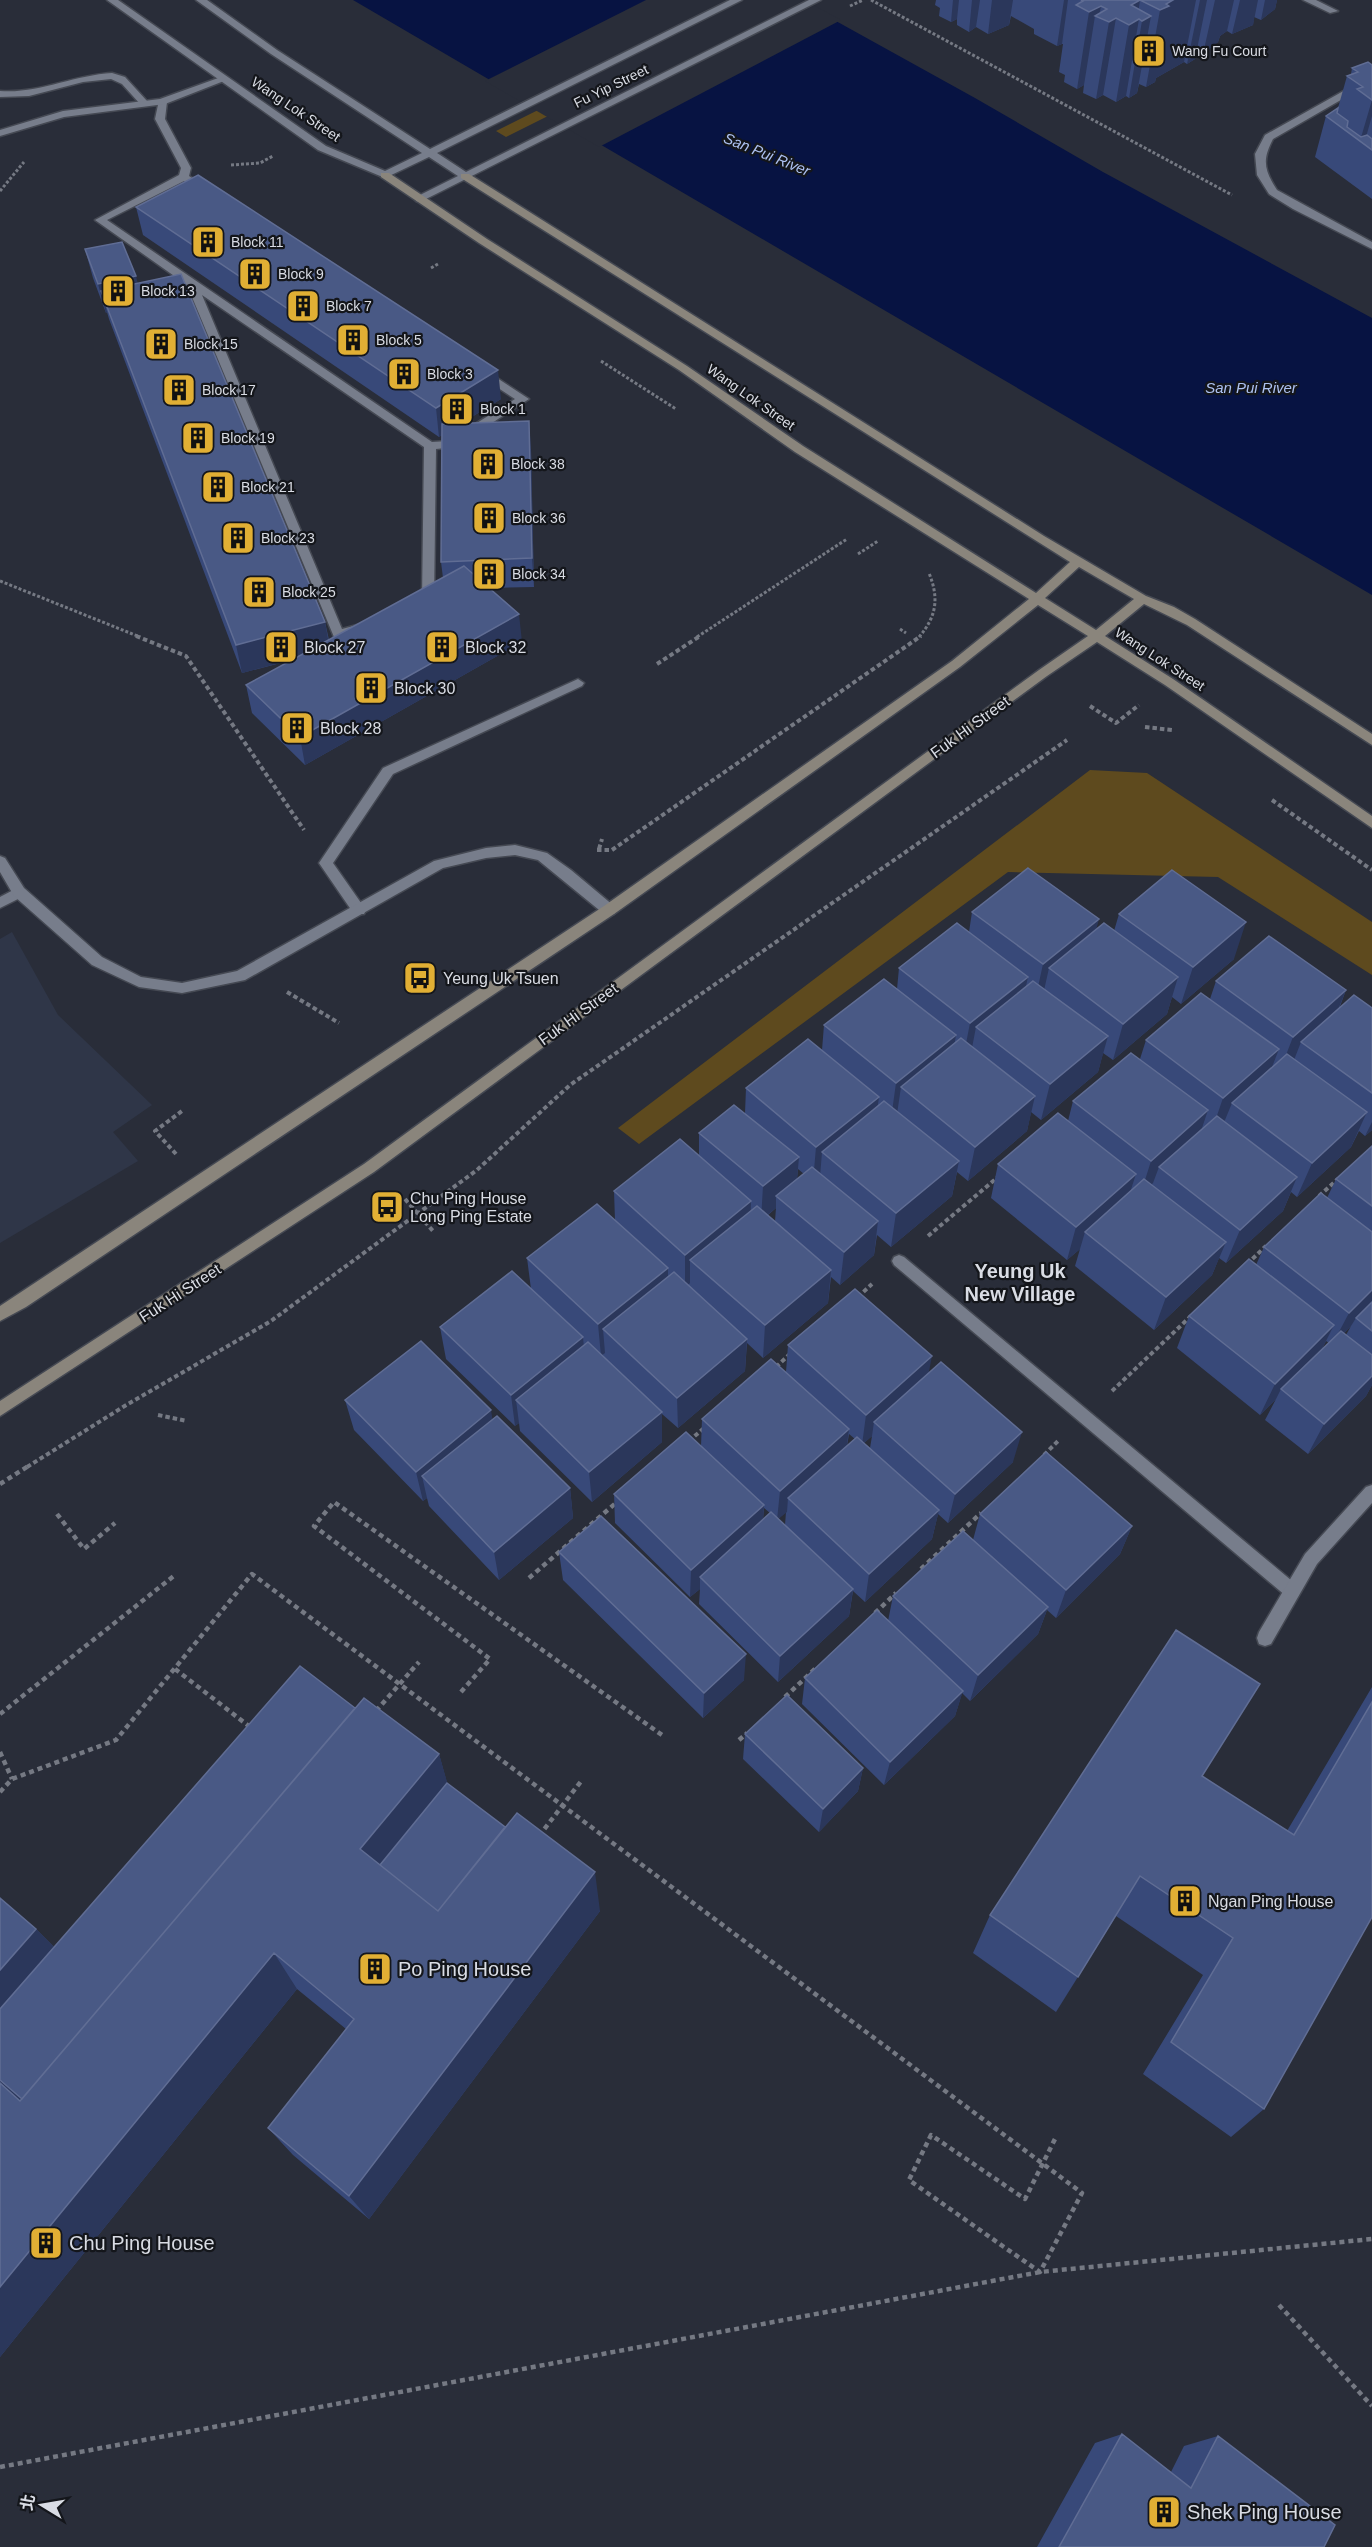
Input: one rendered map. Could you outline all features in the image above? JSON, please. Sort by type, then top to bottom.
[{"type":"main road","name":"Wang Lok Street","points":[[384,175],[683,368],[799,449],[1169,682],[1372,823]]},
{"type":"main road","name":"Wang Lok Street","points":[[465,176],[847,419],[1143,600],[1170,610],[1191,622],[1372,740]]},
{"type":"main road","points":[[0,1314],[31,1296],[609,910],[948,670],[1037,599],[1078,561]]},
{"type":"main road","name":"Fuk Hi Street","points":[[0,1409],[369,1168],[1043,673],[1097,636],[1143,600]]},
{"type":"street","name":"Wang Lok Street","points":[[112,0],[322,148],[384,175]]},
{"type":"street","name":"Wang Lok Street","points":[[201,0],[274,52],[465,176]]},
{"type":"street","name":"Fu Yip Street","points":[[384,175],[737,0]]},
{"type":"street","name":"Fu Yip Street","points":[[420,199],[816,0]]},
{"type":"street","points":[[1308,0],[1333,11]]},
{"type":"street","points":[[0,94],[24,95],[94,77],[110,76],[122,79],[144,103]]},
{"type":"street","points":[[1372,78],[1269,137],[1260,154],[1262,174],[1273,192],[1372,246]]},
{"type":"street","points":[[0,133],[63,114],[162,102],[224,79]]},
{"type":"street","points":[[162,102],[160,119],[186,168],[184,177]]},
{"type":"street","points":[[184,177],[523,399],[451,444],[430,446],[100,220],[184,177]]},
{"type":"street","points":[[192,283],[338,634],[377,624]]},
{"type":"street","points":[[417,608],[428,602],[430,446]]},
{"type":"street","points":[[359,910],[326,863],[388,771],[578,683]]},
{"type":"street","points":[[0,861],[20,892],[97,961],[139,982],[182,988],[240,976],[439,864],[486,853],[515,850],[542,856],[566,873],[609,910]]},
{"type":"street","points":[[0,903],[20,892]]},
{"type":"street","points":[[899,1261],[1292,1591]]},
{"type":"street","points":[[1265,1638],[1311,1559],[1372,1491]]},
{"type":"path","points":[[871,0],[1236,198]]},
{"type":"path","points":[[431,268],[438,264]]},
{"type":"path","points":[[657,664],[847,539]]},
{"type":"path","points":[[858,554],[879,541]]},
{"type":"path","points":[[0,581],[186,656],[326,863]]},
{"type":"path","points":[[602,839],[599,849],[612,849],[907,649],[926,630],[934,616],[938,596]]},
{"type":"path","points":[[900,629],[906,633]]},
{"type":"path","points":[[1090,706],[1116,723],[1140,704]]},
{"type":"path","points":[[1145,727],[1170,729]]},
{"type":"path","points":[[0,1484],[123,1407],[271,1321],[477,1170],[570,1085],[1067,740]]},
{"type":"path","points":[[287,992],[339,1023]]},
{"type":"path","points":[[176,1154],[155,1131],[182,1111]]},
{"type":"path","points":[[405,1199],[433,1231]]},
{"type":"path","points":[[158,1415],[187,1421]]},
{"type":"path","points":[[461,1692],[490,1659],[314,1526],[334,1502],[662,1735]]},
{"type":"path","points":[[57,1514],[84,1549],[115,1523]]},
{"type":"path","points":[[0,1792],[12,1779],[116,1740],[252,1574],[1082,2193],[1040,2272]]},
{"type":"path","points":[[0,1714],[175,1575]]},
{"type":"path","points":[[369,1718],[419,1662]]},
{"type":"path","points":[[175,1669],[252,1728]]},
{"type":"path","points":[[0,1752],[12,1779]]},
{"type":"path","points":[[536,1840],[582,1780]]},
{"type":"path","points":[[1040,2272],[909,2180],[931,2135],[1025,2199],[1056,2137]]},
{"type":"path","points":[[0,2467],[1040,2272],[1372,2239]]},
{"type":"path","points":[[1279,2304],[1372,2406]]},
{"type":"shaded area","points":[[759,0],[780,0],[506,137],[496,131]]},
{"type":"shaded area","points":[[1090,770],[1147,773],[1372,922],[1372,975],[1218,877],[1008,872],[639,1144],[618,1128]]},
{"type":"shaded area","points":[[12,932],[58,1015],[152,1105],[113,1132],[138,1161],[0,1243],[0,939]]},
{"type":"water","name":"San Pui River","points":[[353,0],[798,0],[1103,172],[1372,318],[1372,595]]},
{"type":"pier","points":[[646,0],[804,0],[841,20],[599,147],[485,81]]},
{"type":"building","points":[[1081,0],[1140,0],[1131,5],[1151,16],[1129,25],[1116,18],[1109,22],[1095,16],[1107,9],[1101,6],[1089,12],[1076,5],[1083,1]]},
{"type":"building","points":[[1140,0],[1173,0],[1166,4],[1169,6],[1160,10]]},
{"type":"building","points":[[1368,62],[1372,65],[1372,100],[1357,89],[1363,87],[1347,76],[1358,72],[1352,68]]},
{"type":"building","points":[[1338,108],[1337,113],[1348,121],[1347,127],[1361,137],[1367,135],[1372,139],[1372,150],[1326,116]]},
{"type":"building","points":[[198,175],[498,370],[436,408],[136,207]]},
{"type":"building","points":[[122,242],[136,276],[98,284],[85,249]]},
{"type":"building","points":[[181,274],[325,622],[236,645],[101,291]]},
{"type":"building","points":[[529,421],[532,558],[441,562],[442,424]]},
{"type":"building","points":[[464,566],[519,614],[300,737],[246,685]]},
{"type":"building","points":[[1028,868],[1099,919],[1043,964],[972,912]]},
{"type":"building","points":[[1172,870],[1246,922],[1193,967],[1119,914]]},
{"type":"building","points":[[957,923],[1028,977],[970,1023],[899,968]]},
{"type":"building","points":[[1104,923],[1178,977],[1123,1024],[1049,968]]},
{"type":"building","points":[[1269,936],[1346,990],[1293,1037],[1216,981]]},
{"type":"building","points":[[884,979],[956,1035],[896,1083],[824,1025]]},
{"type":"building","points":[[1033,981],[1108,1036],[1050,1084],[976,1027]]},
{"type":"building","points":[[1201,993],[1279,1049],[1223,1098],[1146,1040]]},
{"type":"building","points":[[1354,995],[1372,1008],[1372,1093],[1301,1042]]},
{"type":"building","points":[[961,1038],[1035,1096],[975,1147],[901,1087]]},
{"type":"building","points":[[808,1039],[879,1097],[816,1147],[746,1088]]},
{"type":"building","points":[[1131,1053],[1208,1110],[1151,1161],[1073,1101]]},
{"type":"building","points":[[1287,1054],[1367,1112],[1312,1163],[1232,1103]]},
{"type":"building","points":[[884,1101],[959,1161],[896,1213],[822,1152]]},
{"type":"building","points":[[734,1105],[799,1157],[763,1186],[699,1133]]},
{"type":"building","points":[[1058,1113],[1136,1174],[1076,1227],[998,1164]]},
{"type":"building","points":[[1217,1116],[1297,1177],[1240,1230],[1159,1167]]},
{"type":"building","points":[[680,1139],[751,1201],[685,1255],[614,1191]]},
{"type":"building","points":[[1372,1146],[1372,1206],[1336,1179]]},
{"type":"building","points":[[812,1167],[878,1221],[844,1252],[776,1196]]},
{"type":"building","points":[[1144,1179],[1226,1242],[1166,1297],[1085,1232]]},
{"type":"building","points":[[1321,1193],[1372,1232],[1372,1290],[1349,1313],[1264,1247]]},
{"type":"building","points":[[597,1204],[668,1268],[598,1324],[527,1258]]},
{"type":"building","points":[[757,1206],[831,1270],[765,1325],[690,1260]]},
{"type":"building","points":[[1249,1259],[1334,1325],[1275,1384],[1189,1316]]},
{"type":"building","points":[[512,1271],[583,1337],[511,1395],[440,1327]]},
{"type":"building","points":[[674,1272],[747,1339],[677,1398],[603,1329]]},
{"type":"building","points":[[855,1289],[932,1356],[866,1415],[788,1345]]},
{"type":"building","points":[[1372,1302],[1372,1331],[1356,1318]]},
{"type":"building","points":[[1341,1331],[1372,1355],[1372,1376],[1324,1424],[1281,1389]]},
{"type":"building","points":[[421,1341],[491,1410],[416,1472],[345,1400]]},
{"type":"building","points":[[588,1342],[662,1412],[589,1472],[516,1400]]},
{"type":"building","points":[[771,1359],[849,1429],[780,1491],[702,1419]]},
{"type":"building","points":[[941,1362],[1022,1432],[955,1494],[874,1422]]},
{"type":"building","points":[[497,1416],[570,1488],[494,1552],[422,1476]]},
{"type":"building","points":[[686,1432],[764,1505],[691,1570],[614,1494]]},
{"type":"building","points":[[857,1437],[939,1510],[869,1574],[788,1498]]},
{"type":"building","points":[[1046,1452],[1132,1526],[1066,1590],[980,1514]]},
{"type":"building","points":[[771,1512],[853,1589],[780,1656],[700,1577]]},
{"type":"building","points":[[601,1516],[746,1654],[704,1693],[559,1552]]},
{"type":"building","points":[[963,1531],[1048,1607],[978,1675],[893,1596]]},
{"type":"building","points":[[877,1610],[963,1691],[890,1762],[805,1678]]},
{"type":"building","name":"Ngan Ping House","points":[[1176,1630],[1260,1684],[1202,1776],[1294,1835],[1372,1702],[1372,1917],[1264,2109],[1171,2042],[1233,1938],[1140,1876],[1078,1977],[990,1915]]},
{"type":"building","points":[[300,1666],[355,1708],[22,2099],[0,2080],[0,2009]]},
{"type":"building","points":[[787,1695],[863,1768],[823,1809],[745,1734]]},
{"type":"building","points":[[364,1698],[439,1754],[360,1849],[438,1911],[517,1813],[595,1872],[349,2196],[268,2128],[354,2019],[274,1953],[0,2287],[0,2083],[20,2101]]},
{"type":"building","points":[[447,1783],[505,1827],[438,1911],[380,1865]]},
{"type":"building","points":[[0,1898],[36,1929],[0,1970]]},
{"type":"building","name":"Shek Ping House","points":[[1122,2434],[1191,2488],[1218,2436],[1335,2525],[1324,2547],[1059,2547]]},
{"type":"place","name":"Wang Fu Court","points":[[1149,51]]},
{"type":"place","name":"Block 11","points":[[208,242]]},
{"type":"place","name":"Block 9","points":[[255,274]]},
{"type":"place","name":"Block 13","points":[[118,291]]},
{"type":"place","name":"Block 7","points":[[303,306]]},
{"type":"place","name":"Block 5","points":[[353,340]]},
{"type":"place","name":"Block 15","points":[[161,344]]},
{"type":"place","name":"Block 3","points":[[404,374]]},
{"type":"place","name":"Block 17","points":[[179,390]]},
{"type":"place","name":"Block 1","points":[[457,409]]},
{"type":"place","name":"Block 19","points":[[198,438]]},
{"type":"place","name":"Block 38","points":[[488,464]]},
{"type":"place","name":"Block 21","points":[[218,487]]},
{"type":"place","name":"Block 36","points":[[489,518]]},
{"type":"place","name":"Block 23","points":[[238,538]]},
{"type":"place","name":"Block 34","points":[[489,574]]},
{"type":"place","name":"Block 25","points":[[259,592]]},
{"type":"place","name":"Block 27","points":[[281,647]]},
{"type":"place","name":"Block 32","points":[[442,647]]},
{"type":"place","name":"Block 30","points":[[371,688]]},
{"type":"place","name":"Block 28","points":[[297,728]]},
{"type":"place","name":"Yeung Uk Tsuen","points":[[420,978]]},
{"type":"place","name":"Chu Ping House Long Ping Estate","points":[[387,1207]]},
{"type":"place","name":"Ngan Ping House","points":[[1185,1901]]},
{"type":"place","name":"Po Ping House","points":[[375,1969]]},
{"type":"place","name":"Chu Ping House","points":[[46,2243]]},
{"type":"place","name":"Shek Ping House","points":[[1164,2512]]},
{"type":"district","name":"Yeung Uk New Village","points":[[1020,1282]]}]
